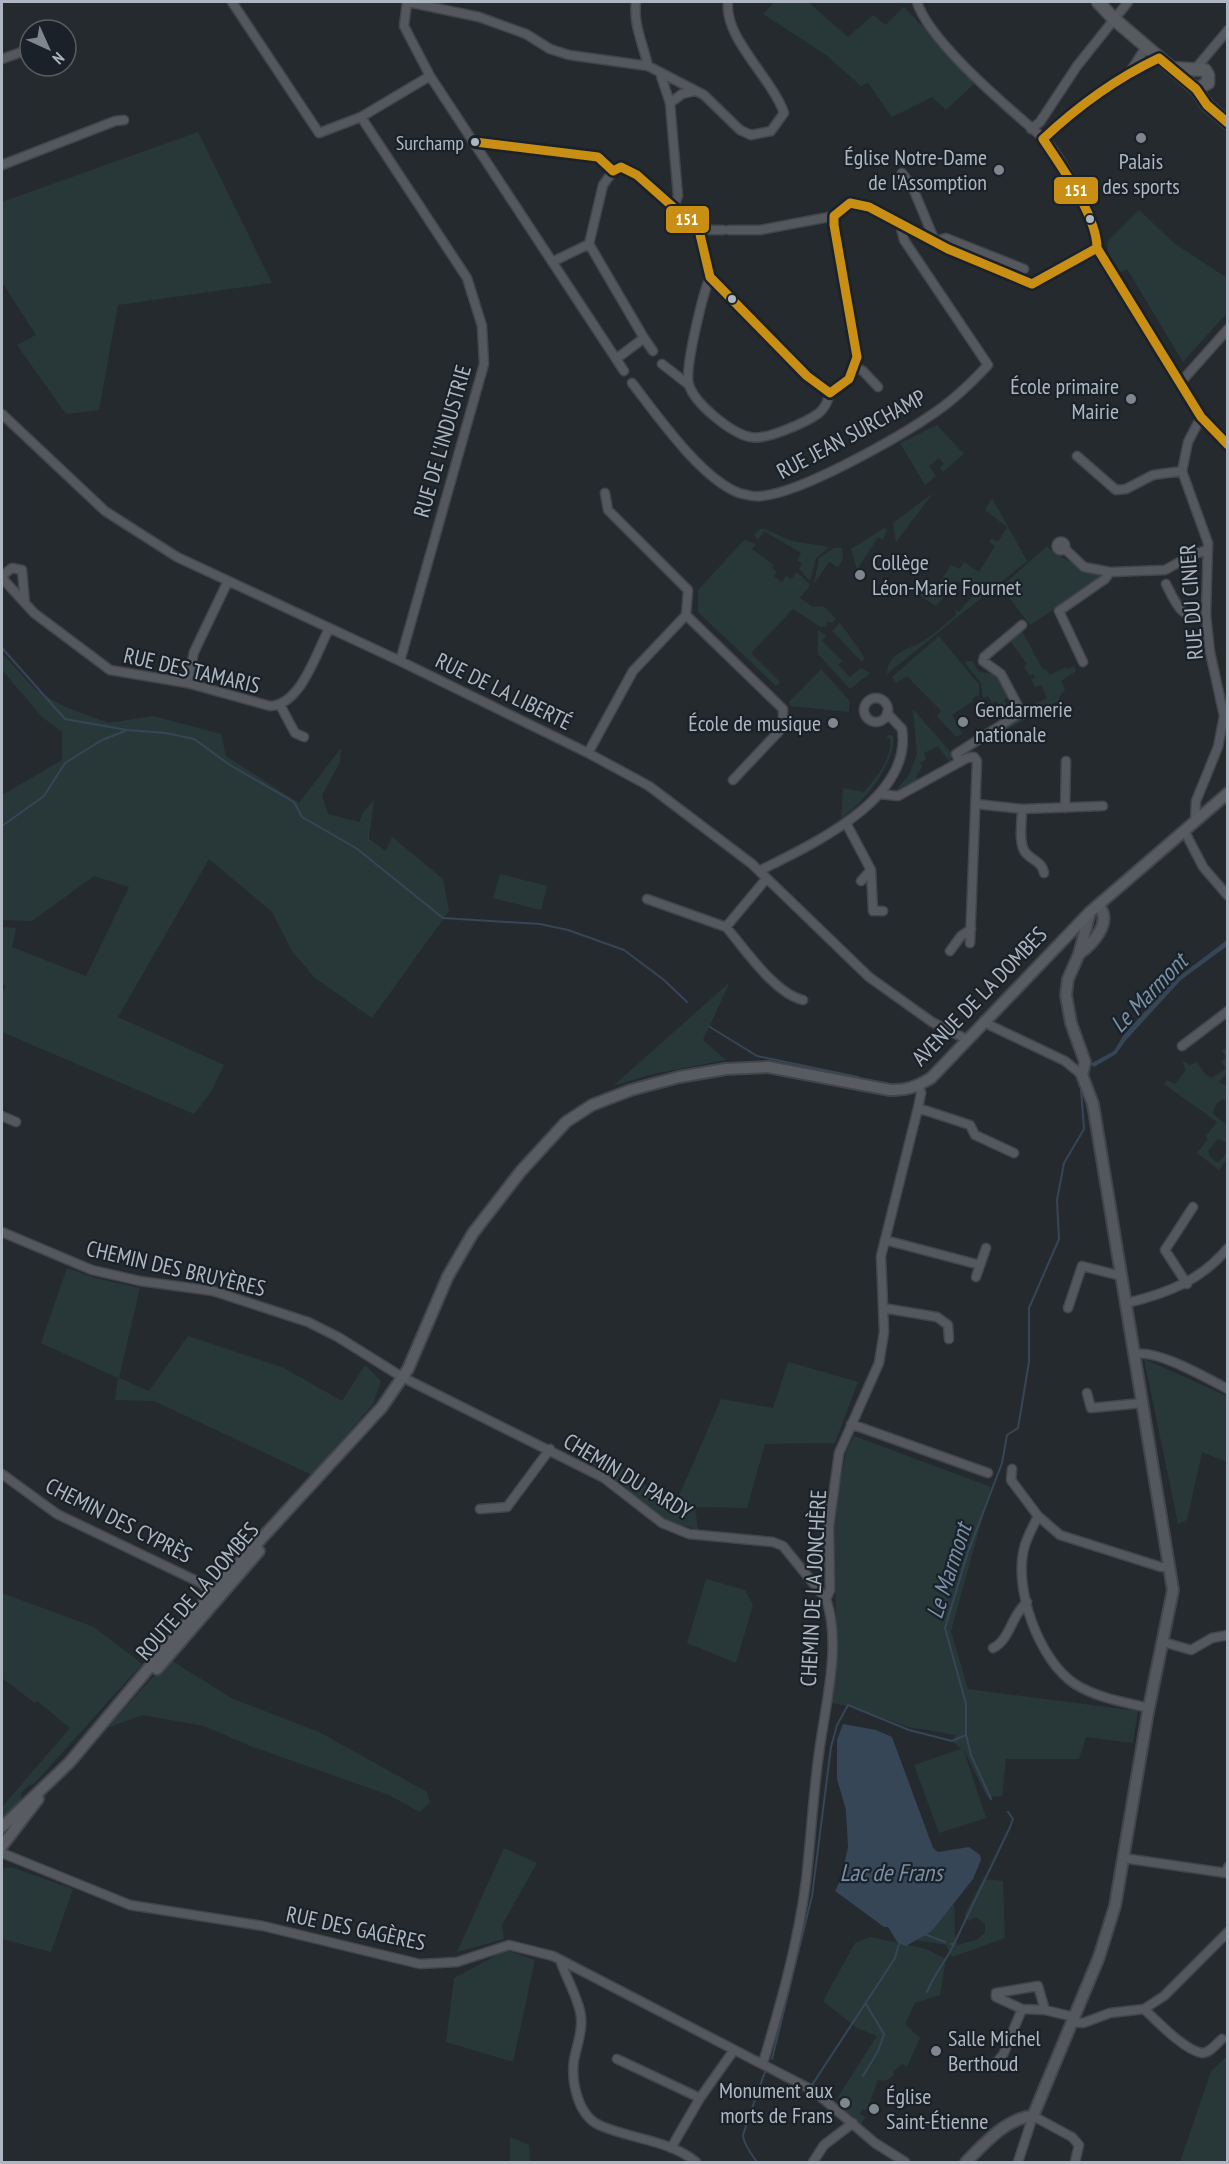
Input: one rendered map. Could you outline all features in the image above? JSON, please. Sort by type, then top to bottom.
[{"type":"main road","points":[[1090,2],[1114,19]]},
{"type":"main road","points":[[1098,2],[1170,68],[1197,78],[1213,103],[1227,116]]},
{"type":"main road","points":[[1197,78],[1207,105],[1227,123]]},
{"type":"main road","name":"AVENUE DE LA DOMBES","points":[[782,1069],[890,1090],[919,1086],[931,1078],[1094,908],[1227,793]]},
{"type":"main road","name":"ROUTE DE LA DOMBES","points":[[2,1827],[69,1763],[120,1704],[153,1674],[215,1596],[382,1407],[417,1350],[448,1276],[473,1233],[545,1142],[566,1122],[608,1098],[656,1082],[726,1069],[782,1069]]},
{"type":"main road","points":[[2,1846],[69,1763]]},
{"type":"street","points":[[232,2],[318,133],[361,117],[430,76]]},
{"type":"street","points":[[624,371],[430,76],[404,26],[408,2],[479,16],[526,34],[550,49],[569,55],[648,66],[704,95],[740,130],[752,135],[771,132],[784,113],[778,96],[733,31],[728,2]]},
{"type":"street","points":[[636,2],[635,12],[639,35],[648,66]]},
{"type":"street","points":[[917,2],[921,14],[932,30],[1043,139],[1057,159],[1073,184],[1097,238],[1097,248],[1201,417],[1227,446]]},
{"type":"street","points":[[1031,129],[1040,122],[1071,74],[1128,2]]},
{"type":"street","points":[[1197,78],[1212,49],[1227,30]]},
{"type":"street","points":[[1130,72],[1146,47]]},
{"type":"street","points":[[2,59],[18,53]]},
{"type":"street","points":[[1043,139],[1059,124],[1130,72],[1159,58]]},
{"type":"street","points":[[660,73],[670,103],[678,196],[674,206]]},
{"type":"street","points":[[670,103],[682,94],[695,91]]},
{"type":"street","name":"RUE DE L'INDUSTRIE","points":[[361,117],[467,278],[482,326],[484,364],[481,382],[453,467],[400,661]]},
{"type":"street","points":[[2,165],[115,121],[124,120]]},
{"type":"street","points":[[1040,122],[1043,139]]},
{"type":"street","points":[[475,142],[598,157],[613,171]]},
{"type":"street","points":[[653,351],[589,244],[603,185],[613,171],[621,167],[637,175],[699,230],[710,277],[807,376],[830,393]]},
{"type":"street","points":[[902,173],[912,186],[935,241]]},
{"type":"street","points":[[699,230],[760,230],[834,216],[850,203],[858,203],[935,241],[1032,284],[1097,248]]},
{"type":"street","points":[[662,364],[689,385],[720,423],[752,438],[789,429],[820,412],[827,404],[830,393],[849,379],[857,357],[834,216]]},
{"type":"street","name":"RUE JEAN SURCHAMP","points":[[632,383],[680,442],[715,479],[740,493],[753,496],[776,493],[805,483],[910,428],[968,386],[988,365],[904,240],[900,224]]},
{"type":"street","points":[[935,241],[945,238],[1024,269]]},
{"type":"street","points":[[552,262],[589,244]]},
{"type":"street","points":[[689,385],[688,371],[703,292],[710,277]]},
{"type":"street","points":[[1180,383],[1227,329]]},
{"type":"street","points":[[616,358],[644,338]]},
{"type":"street","points":[[855,367],[863,370],[878,387]]},
{"type":"street","name":"RUE DE LA LIBERTÉ","points":[[2,414],[105,511],[177,557],[400,661],[588,753],[649,786],[759,871],[869,977],[923,1016],[966,1040]]},
{"type":"street","points":[[1077,456],[1116,490],[1126,489],[1153,475],[1182,471],[1188,442],[1201,417]]},
{"type":"street","name":"RUE DU CINIER","points":[[1182,471],[1208,543],[1206,619],[1210,652],[1224,716],[1218,747],[1194,809],[1195,821]]},
{"type":"street","points":[[588,753],[633,671],[686,615],[688,590],[608,510],[604,493]]},
{"type":"street","points":[[1065,549],[1084,567],[1110,572],[1165,570],[1192,555],[1207,550]]},
{"type":"street","points":[[2,577],[12,568],[22,570],[24,603]]},
{"type":"street","points":[[1083,662],[1059,610],[1105,579],[1110,572]]},
{"type":"street","name":"RUE DES TAMARIS","points":[[2,577],[24,603],[105,668],[186,683],[270,706],[280,705],[297,692],[329,629]]},
{"type":"street","points":[[186,683],[194,652],[228,581]]},
{"type":"street","points":[[1166,584],[1179,610],[1186,616],[1206,619]]},
{"type":"street","points":[[686,615],[783,709],[783,727],[733,780]]},
{"type":"street","points":[[960,762],[956,754],[1017,715],[1019,708],[1001,674],[983,661],[984,657],[1022,625]]},
{"type":"street","points":[[280,705],[295,733],[304,737]]},
{"type":"street","points":[[759,871],[846,824],[879,794],[893,773],[902,745],[902,729],[887,713]]},
{"type":"street","points":[[879,794],[898,796],[960,762],[974,757],[977,761],[970,943]]},
{"type":"street","points":[[1065,808],[1066,761]]},
{"type":"street","points":[[976,804],[1022,809],[1103,806]]},
{"type":"street","points":[[1022,809],[1022,841],[1025,852],[1043,866],[1044,873]]},
{"type":"street","points":[[846,824],[871,870],[873,911],[883,911]]},
{"type":"street","points":[[1184,830],[1203,867],[1227,896]]},
{"type":"street","points":[[861,881],[871,870]]},
{"type":"street","points":[[726,927],[766,879]]},
{"type":"street","points":[[646,899],[726,927],[772,980],[791,997],[803,1000]]},
{"type":"street","points":[[1082,1075],[1085,1062],[1071,1023],[1066,995],[1068,979],[1094,908]]},
{"type":"street","points":[[950,951],[961,936],[971,929]]},
{"type":"street","points":[[1182,1046],[1227,1011]]},
{"type":"street","points":[[983,1022],[1065,1061],[1082,1075],[1093,1104],[1136,1354],[1173,1590],[1109,1929],[1033,2116],[1018,2163]]},
{"type":"street","name":"CHEMIN DE LA JONCHÈRE","points":[[762,2063],[787,1978],[806,1880],[815,1781],[831,1659],[831,1615],[826,1599],[830,1590],[829,1526],[839,1453],[879,1363],[884,1332],[881,1256],[918,1108],[921,1093],[919,1086]]},
{"type":"street","points":[[918,1108],[970,1125],[975,1135],[1014,1153]]},
{"type":"street","points":[[2,1116],[16,1122]]},
{"type":"street","points":[[1187,1284],[1165,1250],[1193,1207]]},
{"type":"street","name":"CHEMIN DES BRUYÈRES","points":[[2,1232],[92,1270],[140,1281],[213,1291],[280,1311],[332,1333],[402,1377]]},
{"type":"street","points":[[885,1240],[980,1265]]},
{"type":"street","points":[[976,1277],[986,1248]]},
{"type":"street","points":[[1127,1303],[1161,1295],[1187,1284],[1209,1268],[1227,1248]]},
{"type":"street","points":[[1068,1308],[1082,1266],[1121,1276]]},
{"type":"street","points":[[883,1308],[937,1317],[948,1325],[949,1340]]},
{"type":"street","points":[[1136,1354],[1146,1354],[1193,1371],[1227,1389]]},
{"type":"street","name":"CHEMIN DU PARDY","points":[[402,1377],[604,1478],[662,1523],[681,1531],[773,1542],[783,1546],[826,1599]]},
{"type":"street","points":[[1087,1393],[1091,1408],[1142,1403]]},
{"type":"street","points":[[851,1424],[881,1437],[988,1473]]},
{"type":"street","points":[[480,1509],[507,1507],[550,1449]]},
{"type":"street","points":[[1012,1469],[1007,1479],[1038,1516],[1060,1535],[1161,1568],[1170,1568]]},
{"type":"street","name":"CHEMIN DES CYPRÈS","points":[[2,1474],[57,1514],[201,1583],[215,1596]]},
{"type":"street","points":[[1038,1516],[1025,1546],[1022,1566],[1032,1624],[1047,1656],[1058,1671],[1075,1684],[1098,1695],[1149,1708]]},
{"type":"street","points":[[993,1648],[1000,1645],[1018,1609],[1027,1602]]},
{"type":"street","points":[[1163,1642],[1191,1650],[1212,1638],[1227,1635]]},
{"type":"street","name":"RUE DES GAGÈRES","points":[[2,1853],[130,1905],[263,1926],[420,1964],[457,1962],[509,1945],[560,1960],[814,2091],[875,2143],[905,2163]]},
{"type":"street","points":[[1123,1858],[1226,1873],[1227,1867]]},
{"type":"street","points":[[1045,2010],[1038,1986],[996,1993],[996,1997],[1022,2009],[1045,2010],[1083,2023],[1110,2013],[1144,2009],[1164,1996],[1227,1932]]},
{"type":"street","points":[[560,1960],[580,2010],[582,2029],[574,2063],[576,2088],[583,2110],[591,2121],[670,2148],[696,2163]]},
{"type":"street","points":[[994,2065],[1003,2055],[1022,2009]]},
{"type":"street","points":[[1144,2009],[1179,2039],[1203,2053],[1222,2039]]},
{"type":"street","points":[[670,2148],[700,2098],[734,2050]]},
{"type":"street","points":[[617,2059],[700,2098]]},
{"type":"street","points":[[966,2163],[999,2131],[1020,2117],[1033,2116],[1072,2137],[1079,2145],[1075,2163]]},
{"type":"street","points":[[813,2163],[824,2145],[854,2123]]},
{"type":"shaded area","points":[[774,2],[808,2],[848,37],[873,15],[886,25],[904,7],[976,82],[946,110],[932,97],[892,117],[868,83],[861,86],[826,55],[763,14]]},
{"type":"shaded area","points":[[198,132],[272,283],[118,305],[99,410],[66,414],[17,345],[36,335],[2,282],[2,202]]},
{"type":"shaded area","points":[[1139,210],[1174,243],[1227,278],[1227,313],[1183,362],[1127,269],[1120,272],[1108,253],[1107,242]]},
{"type":"shaded area","points":[[937,425],[964,454],[943,472],[940,468],[944,464],[939,458],[929,466],[936,476],[925,485],[900,443]]},
{"type":"shaded area","points":[[933,493],[896,542],[893,523]]},
{"type":"shaded area","points":[[992,498],[1027,561],[887,674],[891,660],[933,634],[956,615],[955,610],[959,612],[975,593],[958,581],[936,606],[920,596],[929,582],[937,587],[951,565],[960,569],[964,562],[979,572],[995,546],[989,542],[991,538],[998,542],[1007,527],[985,510]]},
{"type":"shaded area","points":[[884,528],[887,530],[883,540],[878,537],[857,570],[851,549]]},
{"type":"shaded area","points":[[760,529],[792,541],[829,547],[816,558],[810,581],[799,569],[802,564],[797,560],[801,553],[764,531],[758,540],[754,535]]},
{"type":"shaded area","points":[[744,540],[756,544],[752,549],[774,565],[772,568],[777,572],[774,576],[782,582],[786,576],[791,579],[797,572],[810,585],[800,598],[813,607],[823,606],[836,619],[832,623],[827,621],[827,626],[821,627],[793,609],[751,653],[780,682],[776,686],[698,612],[698,590]]},
{"type":"shaded area","points":[[1047,546],[1101,578],[1030,625],[1001,587]]},
{"type":"shaded area","points":[[834,548],[842,548],[843,559],[838,567],[829,562],[814,584],[819,558]]},
{"type":"shaded area","points":[[840,623],[863,655],[862,662],[832,631]]},
{"type":"shaded area","points":[[1021,629],[1043,670],[1046,669],[1050,675],[1066,667],[1068,669],[1074,666],[1076,671],[1061,681],[1065,690],[1059,697],[1059,701],[997,735],[1004,727],[1017,720],[1025,708],[1047,698],[1041,685],[1035,687],[1031,680],[1035,677],[1033,674],[1030,676],[1024,667],[1027,664],[1010,641]]},
{"type":"shaded area","points":[[818,630],[826,636],[822,641],[842,661],[838,665],[850,677],[861,668],[870,673],[850,689],[818,654]]},
{"type":"shaded area","points":[[939,636],[979,685],[979,695],[952,715],[962,734],[956,737],[937,716],[941,711],[907,676],[896,683],[892,677]]},
{"type":"shaded area","points":[[2,653],[36,690],[61,705],[108,723],[153,716],[221,734],[226,756],[299,803],[341,748],[340,762],[322,795],[328,814],[359,822],[364,811],[374,800],[369,839],[386,851],[392,837],[443,879],[449,911],[372,1018],[315,978],[292,951],[272,912],[209,859],[118,1017],[224,1065],[211,1092],[194,1114],[2,1032],[2,994],[6,986],[2,984],[2,927],[16,928],[12,947],[86,976],[129,887],[94,876],[32,921],[2,920],[2,795],[62,760],[62,732],[42,717],[2,670]]},
{"type":"shaded area","points":[[972,661],[979,672],[997,674],[1009,697],[1004,700],[1008,708],[1014,706],[1015,713],[1002,721],[998,714],[1002,711],[997,701],[992,703],[988,696],[983,698],[981,683],[965,663]]},
{"type":"shaded area","points":[[821,669],[850,701],[849,712],[790,706],[789,702]]},
{"type":"shaded area","points":[[913,709],[952,754],[950,763],[938,746],[924,753],[926,759],[920,763],[922,767],[916,777],[917,780],[896,790],[909,775],[917,754]]},
{"type":"shaded area","points":[[889,735],[893,736],[893,746],[884,770],[868,794],[841,818],[843,788],[864,792],[886,761],[890,739],[886,738]]},
{"type":"shaded area","points":[[500,874],[547,886],[541,910],[493,898]]},
{"type":"shaded area","points":[[730,982],[703,1040],[726,1060],[653,1074],[613,1086]]},
{"type":"shaded area","points":[[1226,1048],[1227,1073],[1219,1082],[1227,1086],[1227,1102],[1223,1099],[1217,1103],[1212,1113],[1227,1125],[1227,1143],[1218,1139],[1208,1151],[1210,1157],[1218,1163],[1227,1152],[1227,1159],[1219,1170],[1197,1153],[1217,1122],[1164,1084],[1167,1080],[1175,1084],[1185,1071],[1183,1061],[1190,1065],[1197,1062],[1211,1078],[1226,1069],[1221,1061],[1226,1058],[1222,1050]]},
{"type":"shaded area","points":[[67,1268],[95,1278],[140,1288],[119,1378],[149,1391],[188,1336],[284,1368],[342,1401],[365,1365],[381,1381],[373,1404],[312,1475],[154,1401],[115,1400],[118,1378],[41,1343]]},
{"type":"shaded area","points":[[1144,1359],[1227,1396],[1227,1462],[1202,1452],[1187,1520],[1178,1524]]},
{"type":"shaded area","points":[[788,1362],[858,1382],[835,1443],[765,1444],[747,1508],[695,1507],[698,1530],[662,1519],[620,1483],[590,1463],[618,1464],[641,1483],[676,1503],[721,1399],[773,1408]]},
{"type":"shaded area","points":[[854,1436],[991,1487],[951,1631],[968,1689],[1138,1711],[1133,1743],[1086,1737],[1079,1759],[1006,1759],[1002,1796],[987,1797],[963,1748],[986,1818],[939,1833],[914,1765],[961,1749],[952,1741],[956,1735],[909,1727],[848,1706],[831,1703],[838,1653],[832,1527],[846,1452]]},
{"type":"shaded area","points":[[706,1579],[745,1590],[753,1605],[736,1663],[687,1643]]},
{"type":"shaded area","points":[[2,1593],[94,1627],[142,1664],[34,1784],[29,1785],[21,1793],[21,1799],[2,1818],[2,1807],[70,1728],[37,1701],[35,1703],[2,1678]]},
{"type":"shaded area","points":[[169,1659],[233,1699],[319,1732],[427,1792],[430,1802],[420,1812],[389,1795],[253,1747],[204,1726],[142,1715],[107,1728]]},
{"type":"shaded area","points":[[504,1848],[537,1863],[502,1925],[504,1939],[457,1952]]},
{"type":"shaded area","points":[[11,1867],[73,1889],[51,1952],[2,1939],[2,1869]]},
{"type":"shaded area","points":[[983,1879],[1003,1881],[1005,1938],[952,1957],[946,1945],[915,1940],[932,1931],[953,1901],[957,1945],[976,1940],[985,1933],[985,1924],[976,1917],[969,1921],[964,1916]]},
{"type":"shaded area","points":[[870,1937],[926,1949],[946,1959],[940,1995],[915,2003],[905,2024],[920,2038],[907,2067],[902,2064],[893,2072],[894,2075],[885,2081],[878,2080],[867,2110],[863,2109],[860,2114],[866,2117],[861,2124],[844,2109],[848,2104],[841,2097],[836,2100],[877,2036],[857,2028],[823,2001],[855,1943]]},
{"type":"shaded area","points":[[506,1950],[535,1960],[513,2062],[446,2042],[454,1978]]},
{"type":"shaded area","points":[[1227,2056],[1227,2162],[1180,2162],[1211,2071]]},
{"type":"shaded area","points":[[510,2137],[529,2145],[530,2162],[510,2162]]},
{"type":"water","points":[[1227,940],[1227,946],[1181,980],[1116,1054],[1094,1067],[1090,1064],[1114,1051],[1123,1036],[1169,984]]},
{"type":"water","name":"Lac de Frans","points":[[843,1724],[876,1730],[892,1737],[933,1848],[938,1852],[969,1847],[980,1855],[981,1860],[973,1879],[932,1931],[906,1946],[898,1943],[888,1927],[884,1927],[835,1891],[841,1879],[848,1847],[846,1810],[837,1779],[837,1740]]},
{"type":"waterway","points":[[2,648],[65,719],[194,739],[230,765],[294,802],[302,817],[356,848],[443,918],[540,924],[568,930],[624,950],[664,980],[687,1002]]},
{"type":"waterway","points":[[2,826],[44,796],[65,763],[102,740],[125,731]]},
{"type":"waterway","points":[[710,1027],[757,1056],[858,1077]]},
{"type":"waterway","name":"Le Marmont","points":[[772,2059],[812,1896],[831,1747],[837,1725],[848,1705],[909,1730],[952,1741],[966,1735],[966,1704],[945,1628],[967,1555],[1002,1463],[1007,1435],[1018,1428],[1029,1362],[1029,1308],[1059,1239],[1057,1200],[1064,1163],[1084,1129],[1081,1090]]},
{"type":"waterway","points":[[966,1735],[971,1755],[991,1799]]},
{"type":"waterway","points":[[954,1944],[1010,1827],[1013,1819],[1008,1812]]},
{"type":"waterway","points":[[924,1934],[945,1942]]},
{"type":"waterway","points":[[812,2085],[895,1958],[899,1944]]},
{"type":"waterway","points":[[927,1992],[954,1944],[951,1944]]},
{"type":"waterway","points":[[863,2076],[878,2051],[884,2034],[866,2004]]},
{"type":"waterway","name":"Le Marmont","points":[[757,2162],[743,2136],[765,2072]]},
{"type":"transit line","name":"151","points":[[1228,123],[1207,105],[1196,89],[1159,58],[1098,94],[1043,139],[1085,207],[1091,221],[1097,248],[1201,417],[1228,445]]},
{"type":"transit line","name":"151","points":[[475,142],[598,157],[613,171],[621,167],[637,175],[699,230],[710,277],[807,376],[830,393],[849,379],[857,357],[834,225],[834,216],[850,203],[869,207],[948,249],[1032,284],[1097,248]]},
{"type":"place","name":"Palais des sports","points":[[1141,138]]},
{"type":"place","name":"Surchamp","points":[[475,142]]},
{"type":"place","name":"Église Notre-Dame de l'Assomption","points":[[999,170]]},
{"type":"place","name":"École primaire Mairie","points":[[1131,399]]},
{"type":"place","name":"Collège Léon-Marie Fournet","points":[[860,575]]},
{"type":"place","name":"Gendarmerie nationale","points":[[963,722]]},
{"type":"place","name":"École de musique","points":[[833,723]]},
{"type":"place","name":"Salle Michel Berthoud","points":[[936,2051]]},
{"type":"place","name":"Monument aux morts de Frans","points":[[845,2103]]},
{"type":"place","name":"Église Saint-Étienne","points":[[874,2109]]}]
